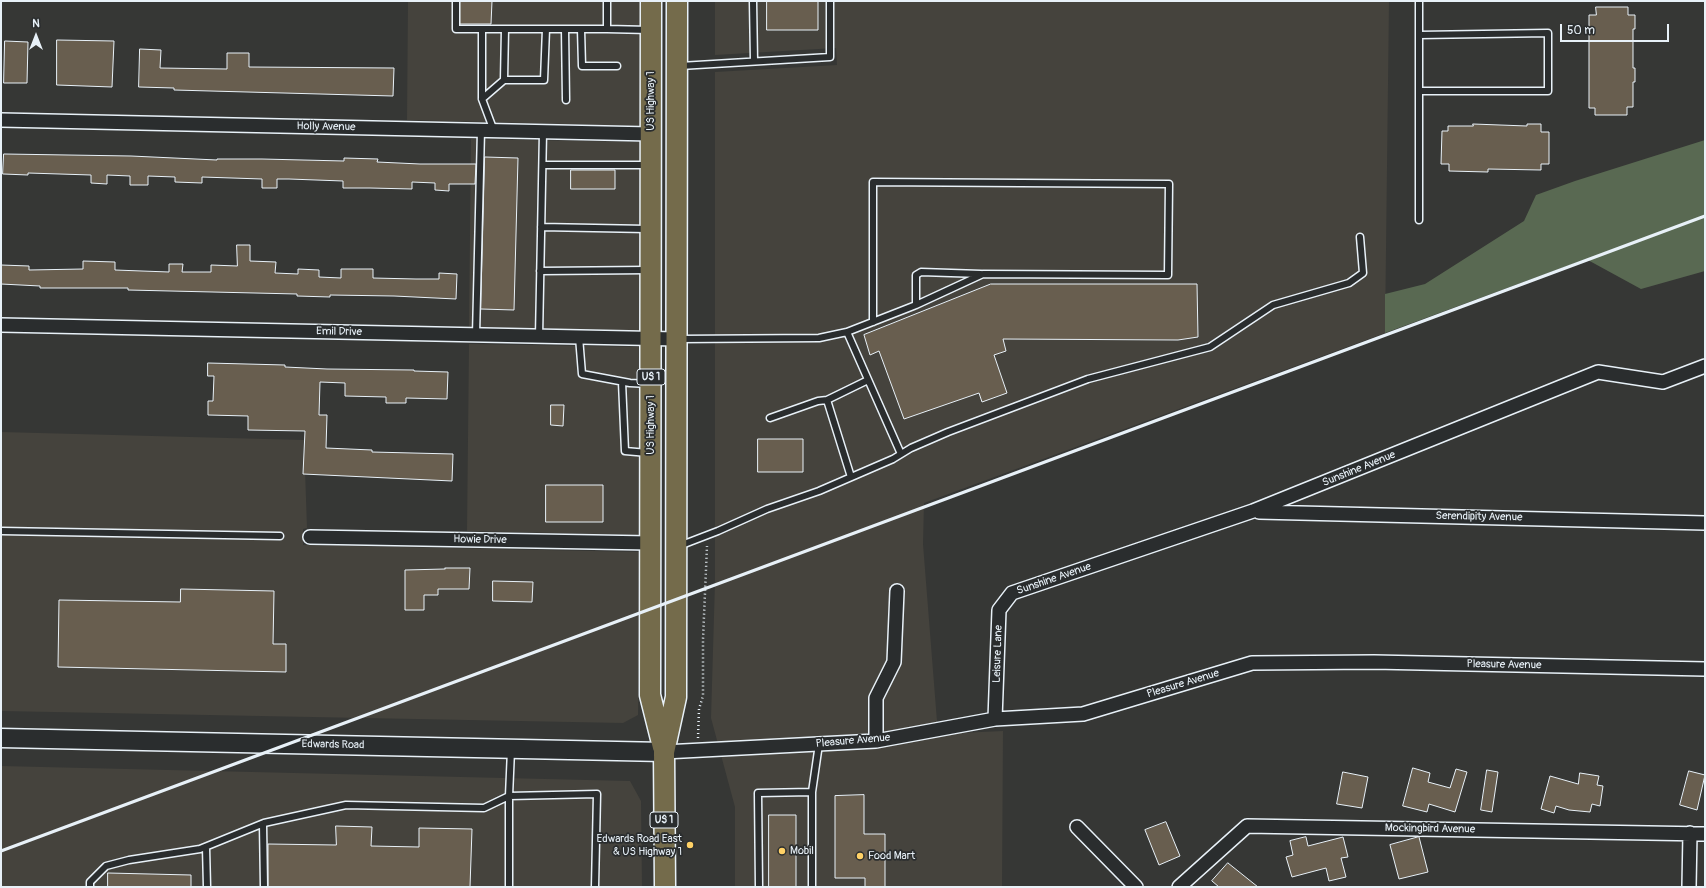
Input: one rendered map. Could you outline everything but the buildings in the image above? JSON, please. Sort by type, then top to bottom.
[{"type":"main road","name":"US Highway 1","points":[[651,1],[650,695],[664,752]]},
{"type":"main road","name":"US Highway 1","points":[[665,887],[664,752],[676,697],[676,1]]},
{"type":"main road","name":"Edwards Road","points":[[1,738],[664,752]]},
{"type":"street","name":"Holly Avenue","points":[[1,120],[650,134]]},
{"type":"street","name":"Emil Drive","points":[[1,325],[676,339]]},
{"type":"street","name":"Sunshine Avenue","points":[[1012,593],[1253,511],[1598,372],[1663,382],[1705,366]]},
{"type":"street","name":"Serendipity Avenue","points":[[1253,511],[1705,523]]},
{"type":"street","name":"Howie Drive","points":[[310,537],[650,543]]},
{"type":"street","points":[[876,741],[876,698],[894,662],[897,591]]},
{"type":"street","name":"Leisure Lane","points":[[995,719],[999,610],[1012,593]]},
{"type":"street","name":"Pleasure Avenue","points":[[664,752],[876,741],[995,719],[1083,714],[1252,663],[1374,662],[1705,669]]},
{"type":"street","name":"Mockingbird Avenue","points":[[1179,887],[1248,826],[1705,834]]},
{"type":"street","points":[[1077,827],[1136,887]]},
{"type":"street","points":[[1689,887],[1690,833]]},
{"type":"lane","points":[[456,1],[456,29],[651,30]]},
{"type":"lane","points":[[607,1],[607,29]]},
{"type":"lane","points":[[753,1],[754,61]]},
{"type":"lane","points":[[676,66],[830,57],[830,1]]},
{"type":"lane","points":[[1419,1],[1419,220]]},
{"type":"lane","points":[[482,29],[482,99],[494,131]]},
{"type":"lane","points":[[504,80],[505,29]]},
{"type":"lane","points":[[482,99],[504,80],[544,80],[546,29]]},
{"type":"lane","points":[[565,29],[566,100]]},
{"type":"lane","points":[[581,29],[582,66],[617,66]]},
{"type":"lane","points":[[1419,35],[1548,33],[1548,91],[1419,91]]},
{"type":"lane","points":[[476,335],[481,130]]},
{"type":"lane","points":[[538,337],[544,132]]},
{"type":"lane","points":[[543,165],[651,165]]},
{"type":"lane","points":[[873,322],[873,182],[1169,184],[1168,275],[983,274],[921,272],[916,275],[916,305]]},
{"type":"lane","points":[[541,227],[651,229]]},
{"type":"lane","points":[[676,547],[707,536],[767,509],[819,491],[893,459],[911,448],[948,432],[1088,379],[1210,347],[1274,305],[1349,283],[1363,273],[1360,237]]},
{"type":"lane","points":[[540,272],[651,270]]},
{"type":"lane","points":[[676,339],[819,338],[847,332],[873,322],[916,305],[983,274]]},
{"type":"lane","points":[[847,332],[901,454]]},
{"type":"lane","points":[[579,338],[582,374],[622,382],[651,384]]},
{"type":"lane","points":[[770,418],[818,401],[827,400],[868,380]]},
{"type":"lane","points":[[622,382],[625,451],[650,453]]},
{"type":"lane","points":[[827,400],[851,477]]},
{"type":"lane","points":[[1,531],[280,536]]},
{"type":"lane","points":[[812,887],[812,792],[819,744]]},
{"type":"lane","points":[[509,887],[509,796],[511,749]]},
{"type":"lane","points":[[759,887],[758,793],[812,792]]},
{"type":"lane","points":[[90,887],[90,882],[106,866],[206,847],[263,824],[346,804],[484,808],[509,796],[597,794],[595,887]]},
{"type":"lane","points":[[263,824],[264,887]]},
{"type":"lane","points":[[206,847],[207,887]]},
{"type":"path","points":[[698,750],[698,719],[703,696],[703,639],[707,536]]},
{"type":"shaded area","points":[[408,1],[643,1],[643,126],[407,120]]},
{"type":"shaded area","points":[[715,1],[1389,1],[1385,333],[924,503],[923,544],[938,734],[1003,731],[1002,887],[735,887],[735,807],[711,718],[715,582],[715,72],[837,65],[836,48],[715,55]]},
{"type":"shaded area","points":[[471,139],[643,142],[643,331],[469,327]]},
{"type":"shaded area","points":[[469,344],[643,347],[641,535],[467,531]]},
{"type":"shaded area","points":[[1,432],[304,440],[307,528],[303,529],[303,545],[641,552],[638,715],[623,723],[1,711]]},
{"type":"shaded area","points":[[1,766],[630,781],[641,801],[642,887],[1,887]]},
{"type":"green space","points":[[1705,140],[1705,271],[1641,289],[1586,259],[1385,333],[1385,294],[1425,284],[1524,221],[1536,195],[1575,181]]},
{"type":"railway","points":[[1,851],[1705,216]]},
{"type":"place","name":"Edwards Road East & US Highway 1","points":[[690,845]]},
{"type":"place","name":"Mobil","points":[[782,851]]},
{"type":"place","name":"Food Mart","points":[[860,856]]}]
